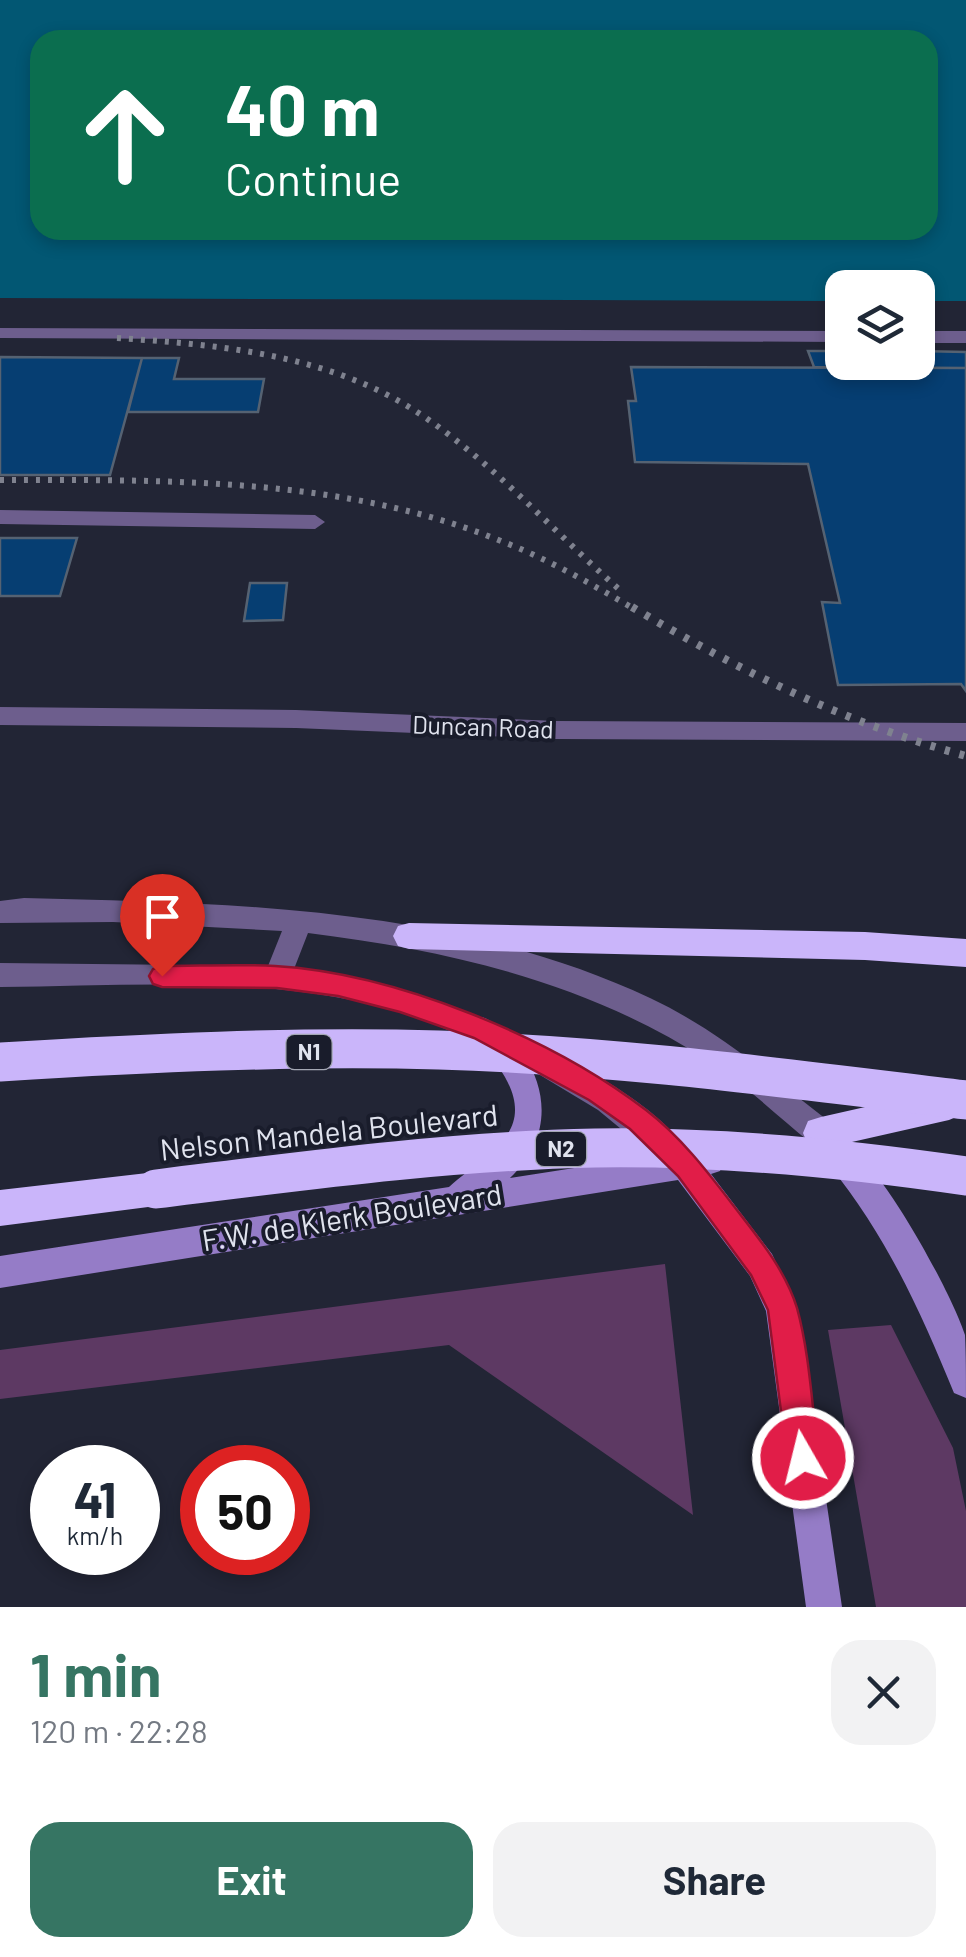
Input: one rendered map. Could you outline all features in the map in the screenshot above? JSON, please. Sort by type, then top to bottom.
[{"type":"highway","points":[[409,936],[865,946],[966,954]]},
{"type":"highway","name":"N1","points":[[0,1062],[439,1050],[692,1070],[966,1100]]},
{"type":"highway","points":[[821,1133],[966,1100]]},
{"type":"highway","name":"Nelson Mandela Boulevard","points":[[0,1208],[356,1163],[546,1149],[697,1151],[876,1162],[966,1176]]},
{"type":"main road","points":[[433,1206],[492,1178],[511,1157],[525,1129],[528,1086],[503,1046],[482,1029]]},
{"type":"main road","name":"F.W. de Klerk Boulevard","points":[[0,1272],[687,1167],[821,1133]]},
{"type":"main road","points":[[821,1133],[890,1218],[930,1290],[966,1381]]},
{"type":"main road","points":[[687,1167],[761,1265],[782,1308],[824,1607]]},
{"type":"street","points":[[0,333],[825,337]]},
{"type":"street","points":[[935,337],[966,338]]},
{"type":"street","points":[[0,517],[315,522]]},
{"type":"street","name":"Duncan Road","points":[[0,716],[296,718],[556,730],[966,732]]},
{"type":"street","points":[[8,909],[198,912],[299,923],[409,936],[545,969],[654,1016],[719,1052],[821,1133]]},
{"type":"street","points":[[277,977],[299,923]]},
{"type":"street","points":[[0,975],[277,977],[338,986],[482,1029],[598,1092],[639,1120],[687,1167]]},
{"type":"shaded area","points":[[665,1264],[693,1515],[449,1345],[0,1399],[0,1350]]},
{"type":"shaded area","points":[[891,1325],[953,1448],[966,1511],[966,1607],[876,1607],[828,1330]]},
{"type":"water","points":[[0,0],[966,0],[966,301],[935,301],[935,270],[825,270],[825,301],[0,298]]},
{"type":"building","points":[[808,351],[825,351],[825,367],[814,367]]},
{"type":"building","points":[[935,351],[966,352],[966,368],[935,368]]},
{"type":"building","points":[[0,357],[142,358],[110,475],[0,475]]},
{"type":"building","points":[[142,358],[179,358],[174,379],[264,379],[258,412],[128,412]]},
{"type":"building","points":[[631,367],[825,368],[825,380],[935,380],[935,368],[966,368],[966,691],[961,684],[838,685],[822,602],[840,603],[808,464],[635,462],[628,401],[636,401]]},
{"type":"building","points":[[0,538],[77,538],[60,596],[0,596]]},
{"type":"building","points":[[250,583],[287,583],[283,620],[244,621]]},
{"type":"railway","points":[[117,338],[277,357],[354,380],[391,397],[452,437],[502,479],[621,591]]},
{"type":"railway","points":[[0,480],[191,482],[379,504],[441,520],[519,548],[636,610]]},
{"type":"railway","points":[[632,607],[794,693],[877,728],[966,756]]},
{"type":"route","points":[[162,976],[277,977],[338,986],[400,1002],[482,1029],[598,1092],[639,1120],[687,1167],[740,1236],[761,1265],[782,1308],[803,1458]]}]
